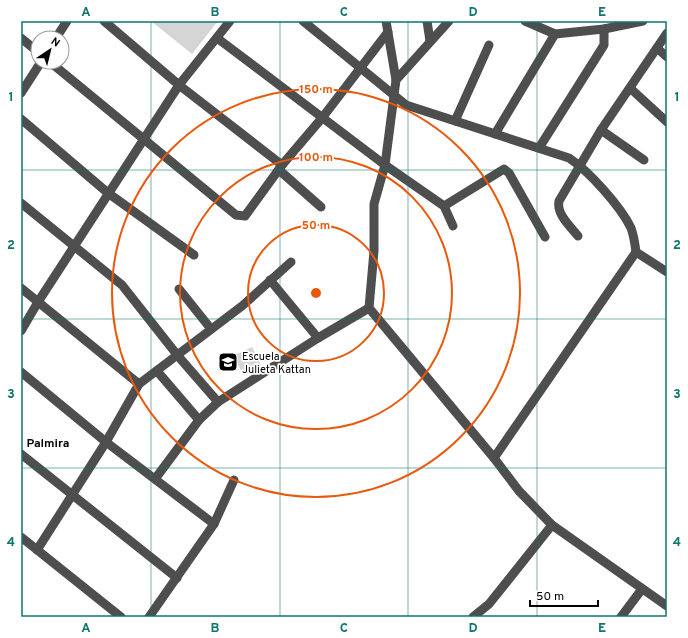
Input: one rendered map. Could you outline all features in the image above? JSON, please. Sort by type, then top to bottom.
[{"type":"street","points":[[61,30],[67,21]]},
{"type":"street","points":[[104,21],[179,85],[280,167],[322,207]]},
{"type":"street","points":[[21,332],[38,302],[179,85],[218,38],[230,21]]},
{"type":"street","points":[[303,21],[406,105],[570,158],[580,165],[622,212],[632,229],[636,252],[494,458]]},
{"type":"street","points":[[386,21],[396,80],[385,165],[374,204],[374,251],[369,308],[494,458],[519,491],[552,525],[667,606]]},
{"type":"street","points":[[427,21],[430,41]]},
{"type":"street","points":[[396,80],[449,21]]},
{"type":"street","points":[[525,21],[555,34],[604,29],[643,21]]},
{"type":"street","points":[[539,148],[604,45],[604,29]]},
{"type":"street","points":[[60,70],[236,216],[245,216],[280,167],[322,118],[388,32]]},
{"type":"street","points":[[578,236],[562,216],[558,204],[601,130],[667,33]]},
{"type":"street","points":[[495,134],[555,34]]},
{"type":"street","points":[[21,38],[30,45]]},
{"type":"street","points":[[218,38],[385,165],[444,206],[453,226]]},
{"type":"street","points":[[455,121],[489,45]]},
{"type":"street","points":[[657,48],[667,57]]},
{"type":"street","points":[[21,93],[36,70]]},
{"type":"street","points":[[630,88],[667,122]]},
{"type":"street","points":[[21,119],[108,193],[194,255]]},
{"type":"street","points":[[601,130],[644,160]]},
{"type":"street","points":[[444,206],[504,169],[509,173],[545,237]]},
{"type":"street","points":[[21,203],[122,285],[178,356],[218,402]]},
{"type":"street","points":[[636,252],[667,272]]},
{"type":"street","points":[[37,550],[71,494],[106,442],[139,384],[178,356],[291,262]]},
{"type":"street","points":[[270,280],[318,338]]},
{"type":"street","points":[[21,288],[139,384]]},
{"type":"street","points":[[179,289],[211,329]]},
{"type":"street","points":[[155,479],[200,420],[218,402],[318,338],[369,308]]},
{"type":"street","points":[[157,371],[200,420]]},
{"type":"street","points":[[21,372],[106,442],[214,524]]},
{"type":"street","points":[[21,454],[177,578]]},
{"type":"street","points":[[150,617],[214,524],[234,480]]},
{"type":"street","points":[[473,617],[489,604],[552,525]]},
{"type":"street","points":[[21,537],[121,617]]},
{"type":"street","points":[[621,617],[642,589]]},
{"type":"shaded area","points":[[151,21],[218,21],[192,54]]},
{"type":"shaded area","points":[[252,347],[261,365],[243,374],[233,356]]},
{"type":"place","name":"Escuela Julieta Kattan","points":[[228,362]]},
{"type":"district","name":"Palmira","points":[[48,443]]}]
